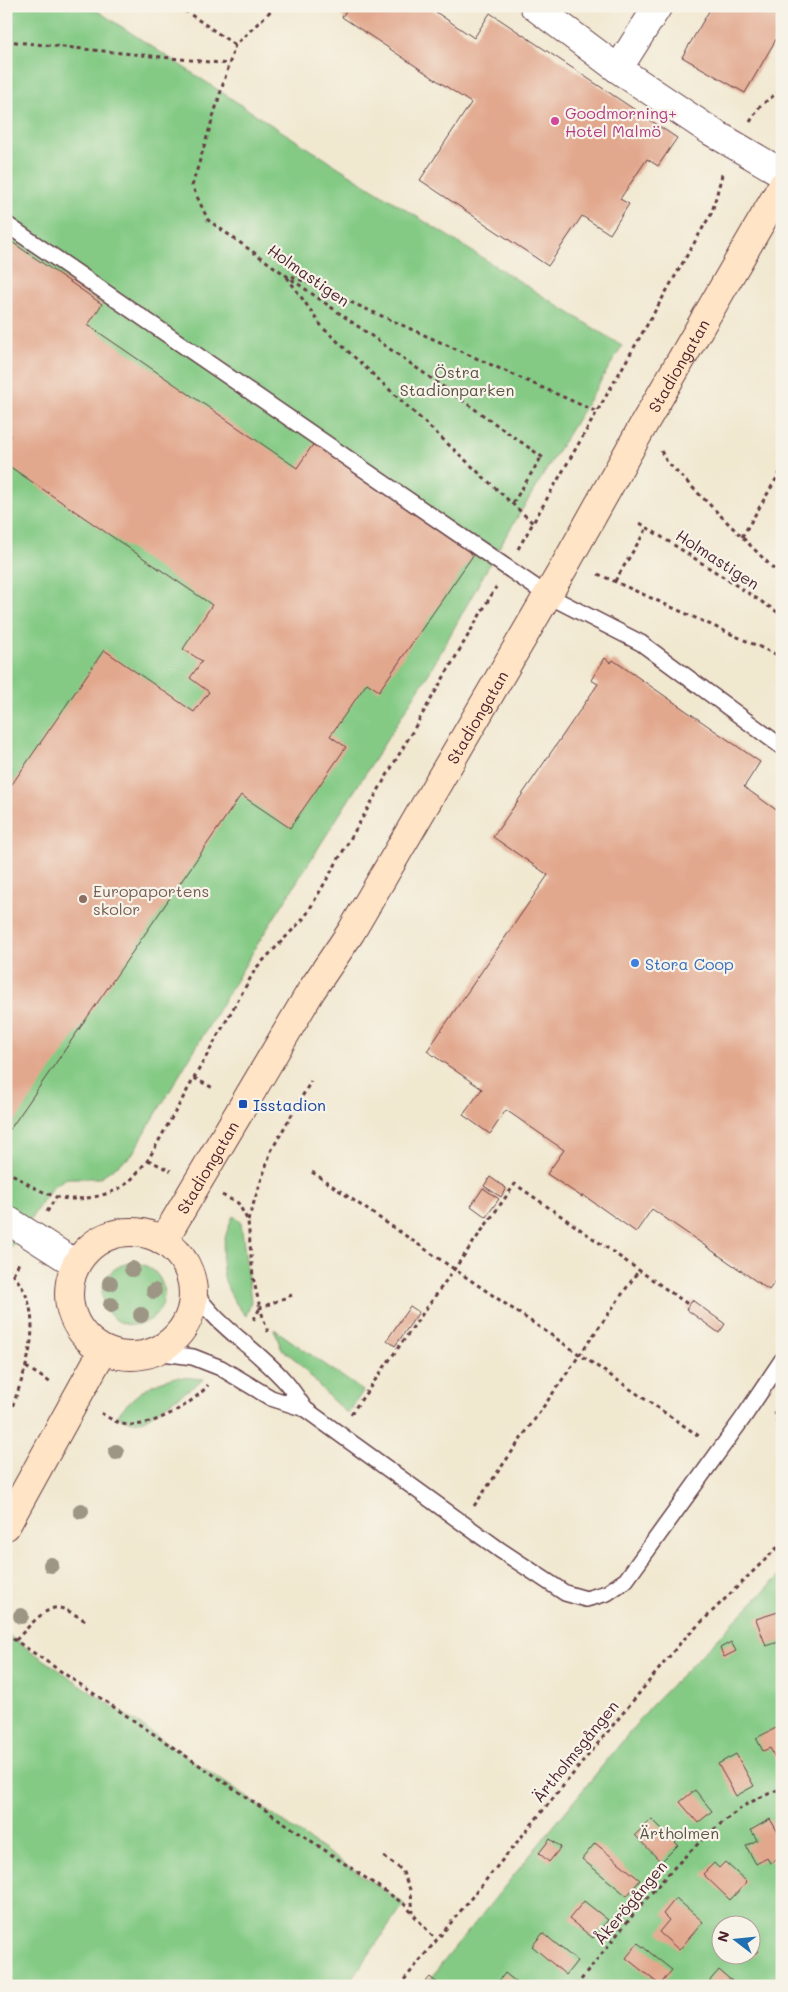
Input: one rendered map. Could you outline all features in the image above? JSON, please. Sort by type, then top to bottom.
[{"type":"main road","name":"Stadiongatan","points":[[163,1241],[306,999],[351,932],[782,186]]},
{"type":"main road","points":[[124,1232],[144,1234],[163,1241],[184,1261],[190,1274],[193,1288],[193,1303],[184,1328],[170,1343],[155,1352],[138,1356],[120,1356],[103,1350],[87,1339],[76,1323],[70,1305],[70,1285],[76,1264],[87,1250],[104,1238],[124,1232]]},
{"type":"main road","points":[[6,1526],[103,1350]]},
{"type":"street","points":[[534,6],[618,69],[712,132],[782,173]]},
{"type":"street","points":[[618,69],[658,6]]},
{"type":"street","points":[[6,1219],[76,1264]]},
{"type":"lane","points":[[6,224],[547,595],[640,643],[782,746]]},
{"type":"lane","points":[[193,1288],[202,1304],[282,1378],[305,1409],[462,1522],[565,1592],[586,1599],[607,1593],[626,1580],[782,1360]]},
{"type":"lane","points":[[155,1352],[193,1357],[221,1368],[271,1398],[305,1409]]},
{"type":"path","points":[[178,6],[235,45],[276,6]]},
{"type":"path","points":[[6,41],[229,64]]},
{"type":"path","name":"Holmastigen","points":[[235,45],[192,186],[208,220],[546,459]]},
{"type":"path","points":[[6,1170],[31,1186],[56,1197],[89,1198],[112,1192],[127,1183],[148,1160],[256,968],[305,917],[712,212],[721,174],[760,106],[782,89]]},
{"type":"path","points":[[285,273],[598,412]]},
{"type":"path","points":[[285,273],[323,328],[533,523]]},
{"type":"path","points":[[645,422],[667,462],[782,577]]},
{"type":"path","points":[[512,503],[542,456]]},
{"type":"path","points":[[742,537],[782,469]]},
{"type":"path","name":"Holmastigen","points":[[640,523],[782,615]]},
{"type":"path","points":[[615,581],[647,528]]},
{"type":"path","points":[[598,574],[782,657]]},
{"type":"path","points":[[194,1078],[213,1088]]},
{"type":"path","points":[[260,1308],[253,1277],[248,1221],[271,1151],[311,1081]]},
{"type":"path","points":[[148,1160],[238,1203],[248,1221]]},
{"type":"path","points":[[312,1172],[719,1450]]},
{"type":"path","points":[[338,1433],[515,1184],[689,1305]]},
{"type":"path","points":[[6,1268],[13,1274],[22,1289],[32,1313],[33,1333],[26,1368],[6,1423]]},
{"type":"path","points":[[462,1522],[639,1270]]},
{"type":"path","points":[[240,1341],[260,1308],[292,1295]]},
{"type":"path","points":[[26,1368],[110,1419],[128,1426],[149,1423],[174,1411],[204,1390],[221,1368]]},
{"type":"path","points":[[775,1408],[782,1447]]},
{"type":"path","name":"Ärtholmsgången","points":[[399,1986],[682,1640],[782,1543]]},
{"type":"path","points":[[16,1640],[33,1621],[49,1610],[58,1607],[88,1622]]},
{"type":"path","points":[[6,1634],[404,1904],[436,1940]]},
{"type":"path","name":"Åkerögången","points":[[576,1986],[645,1902],[694,1847],[745,1806],[782,1788]]},
{"type":"path","points":[[384,1857],[402,1870],[411,1892],[413,1914]]},
{"type":"green space","name":"Östra Stadionparken","points":[[6,6],[90,6],[270,124],[622,346],[498,549],[429,673],[260,940],[131,1156],[99,1178],[67,1178],[53,1186],[6,1255]]},
{"type":"green space","points":[[233,1216],[241,1224],[243,1238],[251,1301],[246,1316],[230,1293],[223,1269],[224,1243]]},
{"type":"green space","points":[[127,1263],[139,1263],[155,1272],[162,1282],[164,1294],[162,1306],[155,1316],[139,1325],[127,1325],[116,1320],[107,1311],[102,1300],[102,1288],[107,1277],[116,1268]]},
{"type":"green space","points":[[274,1329],[363,1391],[348,1414],[330,1398],[297,1361],[281,1348]]},
{"type":"green space","points":[[177,1377],[204,1379],[144,1420],[132,1422],[117,1416],[143,1390],[159,1382]]},
{"type":"green space","name":"Ärtholmen","points":[[782,1573],[782,1986],[424,1986],[651,1706]]},
{"type":"green space","points":[[6,1634],[404,1904],[347,1986],[6,1986]]},
{"type":"building","name":"Goodmorning+ Hotel Malmö","points":[[349,6],[427,6],[474,38],[490,13],[677,138],[658,166],[647,159],[620,199],[629,204],[610,234],[582,216],[548,266],[420,180],[471,103],[342,17]]},
{"type":"building","points":[[712,6],[782,6],[782,29],[745,93],[682,57]]},
{"type":"building","points":[[6,238],[102,304],[88,325],[297,468],[316,440],[476,551],[379,691],[367,683],[330,736],[346,747],[290,828],[241,795],[6,1135],[6,793],[104,650],[194,712],[209,692],[190,678],[202,661],[183,649],[212,605],[6,464],[6,441],[11,435],[6,432]]},
{"type":"building","name":"Stora Coop","points":[[605,658],[611,663],[613,660],[760,762],[744,787],[782,814],[782,1272],[769,1290],[652,1209],[636,1232],[583,1195],[582,1197],[547,1174],[564,1150],[506,1110],[490,1134],[463,1115],[482,1089],[427,1051],[548,875],[493,837],[598,684],[591,680]]},
{"type":"building","points":[[490,1177],[506,1188],[501,1197],[484,1186]]},
{"type":"building","points":[[483,1188],[499,1199],[486,1217],[471,1206]]},
{"type":"building","points":[[692,1300],[725,1324],[719,1333],[686,1309]]},
{"type":"building","points":[[410,1306],[419,1312],[395,1346],[387,1340]]},
{"type":"building","points":[[778,1612],[782,1625],[782,1641],[766,1646],[756,1619]]},
{"type":"building","points":[[731,1642],[736,1651],[724,1657],[720,1648]]},
{"type":"building","points":[[780,1726],[782,1729],[782,1771],[770,1748],[763,1751],[756,1738]]},
{"type":"building","points":[[736,1754],[754,1786],[736,1796],[718,1764]]},
{"type":"building","points":[[695,1790],[712,1811],[698,1823],[680,1802]]},
{"type":"building","points":[[652,1819],[678,1845],[661,1862],[635,1835]]},
{"type":"building","points":[[770,1819],[782,1839],[782,1856],[770,1863],[767,1858],[756,1864],[746,1846],[757,1840],[751,1830]]},
{"type":"building","points":[[550,1839],[561,1847],[549,1862],[539,1853]]},
{"type":"building","points":[[595,1843],[640,1880],[627,1896],[582,1859]]},
{"type":"building","points":[[725,1862],[747,1882],[730,1900],[703,1874],[714,1863],[719,1868]]},
{"type":"building","points":[[676,1898],[703,1922],[679,1950],[659,1932],[669,1920],[663,1914]]},
{"type":"building","points":[[584,1901],[608,1920],[593,1938],[569,1919]]},
{"type":"building","points":[[543,1933],[577,1961],[566,1975],[532,1946]]},
{"type":"building","points":[[638,1943],[672,1970],[660,1985],[626,1958]]},
{"type":"building","points":[[719,1970],[732,1981],[727,1986],[705,1986]]},
{"type":"building","points":[[505,1973],[521,1986],[495,1986]]},
{"type":"building","points":[[430,1977],[441,1986],[422,1986]]},
{"type":"place","name":"Goodmorning+ Hotel Malmö","points":[[555,121]]},
{"type":"place","name":"Europaportens skolor","points":[[83,899]]},
{"type":"place","name":"Stora Coop","points":[[635,963]]},
{"type":"place","name":"Isstadion","points":[[243,1104]]}]
